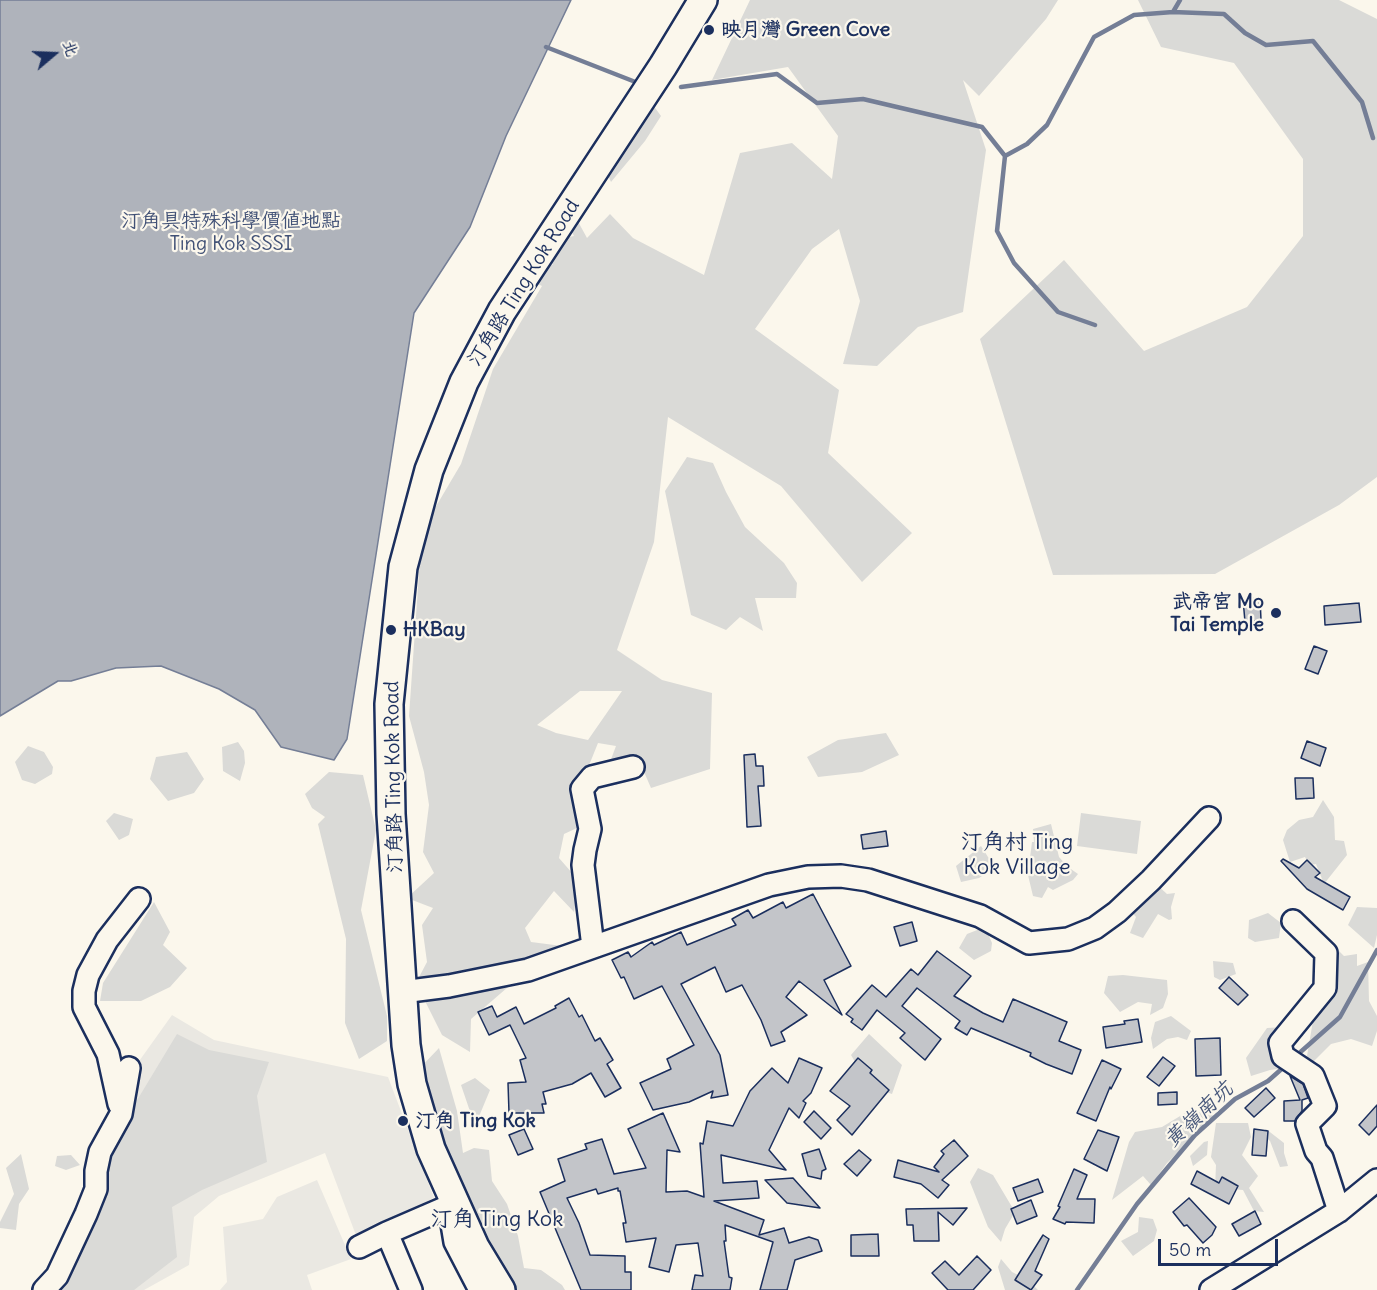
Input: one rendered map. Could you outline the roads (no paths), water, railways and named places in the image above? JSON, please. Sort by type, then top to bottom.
[{"type":"main road","name":"汀角路 Ting Kok Road","points":[[501,1290],[452,1205],[431,1149],[412,1084],[406,1045],[391,814],[389,704],[403,567],[429,470],[464,382],[502,311],[663,66],[703,0]]},
{"type":"street","points":[[593,947],[583,865],[590,830],[582,789],[591,777],[633,767]]},
{"type":"street","points":[[402,992],[449,986],[528,970],[769,885],[826,876],[868,880],[980,916],[1029,944],[1068,939],[1095,928],[1117,912],[1151,880],[1209,818]]},
{"type":"street","points":[[121,1114],[108,1054],[84,1007],[84,990],[88,975],[107,940],[139,899]]},
{"type":"street","points":[[1293,921],[1326,953],[1325,988],[1280,1043],[1283,1056],[1313,1076],[1325,1106],[1307,1124],[1316,1151],[1322,1158],[1339,1211]]},
{"type":"street","points":[[44,1290],[57,1276],[96,1189],[96,1171],[100,1152],[121,1114],[129,1068]]},
{"type":"street","points":[[1211,1290],[1339,1211],[1377,1180]]},
{"type":"street","points":[[359,1247],[452,1205],[454,1242],[480,1290]]},
{"type":"street","points":[[387,1233],[411,1290]]},
{"type":"waterway","points":[[1173,12],[1180,0]]},
{"type":"waterway","points":[[681,87],[777,74],[817,103],[863,99],[982,127],[1005,156],[1027,144],[1047,125],[1094,37],[1134,15],[1173,12],[1224,14],[1245,33],[1266,45],[1313,41],[1362,102],[1373,138]]},
{"type":"waterway","points":[[546,47],[638,83]]},
{"type":"waterway","points":[[1005,156],[997,231],[1014,263],[1058,312],[1095,325]]},
{"type":"waterway","name":"黃嶺南坑","points":[[1296,1056],[1340,1017],[1377,950]]},
{"type":"waterway","name":"黃嶺南坑","points":[[1077,1290],[1137,1204],[1195,1135],[1235,1099],[1268,1081],[1285,1066]]},
{"type":"place","name":"映月灣 Green Cove","points":[[709,30]]},
{"type":"place","name":"武帝宮 Mo Tai Temple","points":[[1276,613]]},
{"type":"place","name":"HKBay","points":[[391,630]]},
{"type":"place","name":"汀角 Ting Kok","points":[[403,1121]]},
{"type":"district","name":"汀角村 Ting Kok Village","points":[[1017,856]]},
{"type":"district","name":"汀角 Ting Kok","points":[[497,1220]]},
{"type":"park label","name":"汀角具特殊科學價值地點 Ting Kok SSSI","points":[[231,232]]}]
